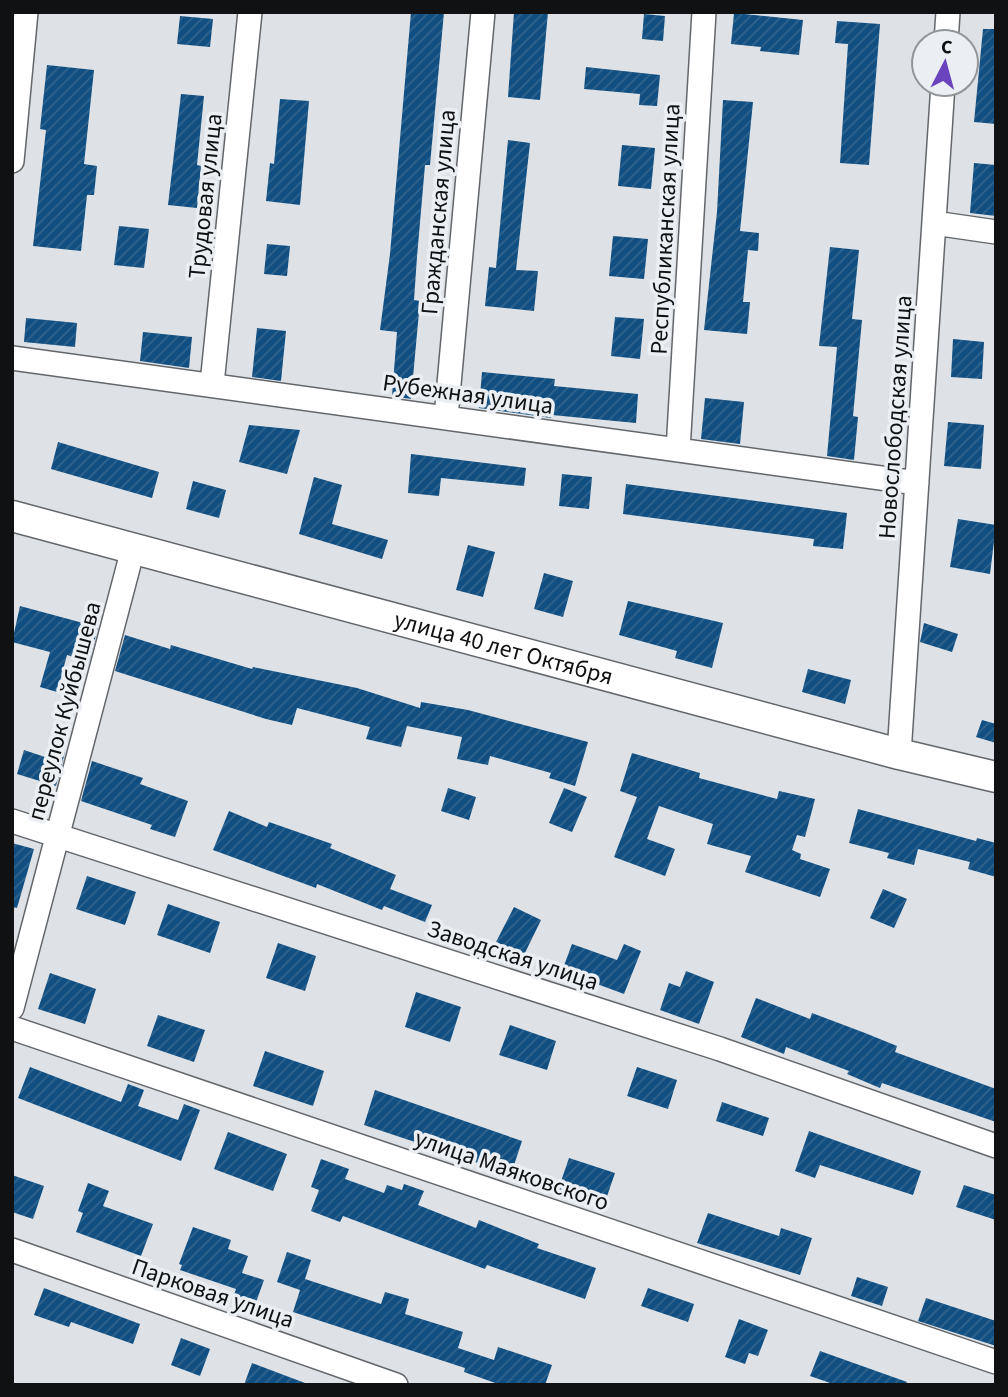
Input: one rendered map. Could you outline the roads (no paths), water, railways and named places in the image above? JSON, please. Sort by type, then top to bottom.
[{"type":"street","points":[[12,161],[26,12]]},
{"type":"street","name":"Трудовая улица","points":[[212,384],[250,12]]},
{"type":"street","name":"Гражданская улица","points":[[446,417],[482,12]]},
{"type":"street","name":"Республиканская улица","points":[[678,450],[704,12]]},
{"type":"street","name":"Новослободская улица","points":[[899,754],[942,98]]},
{"type":"street","points":[[934,223],[996,232]]},
{"type":"street","name":"Рубежная улица","points":[[12,358],[917,483]]},
{"type":"street","name":"улица 40 лет Октября","points":[[12,516],[899,754],[996,777]]},
{"type":"street","name":"переулок Куйбышева","points":[[12,1008],[133,549]]},
{"type":"street","name":"Заводская улица","points":[[12,821],[720,1049],[996,1146]]},
{"type":"street","name":"улица Маяковского","points":[[12,1028],[996,1362]]},
{"type":"street","name":"Парковая улица","points":[[12,1250],[396,1385]]}]
